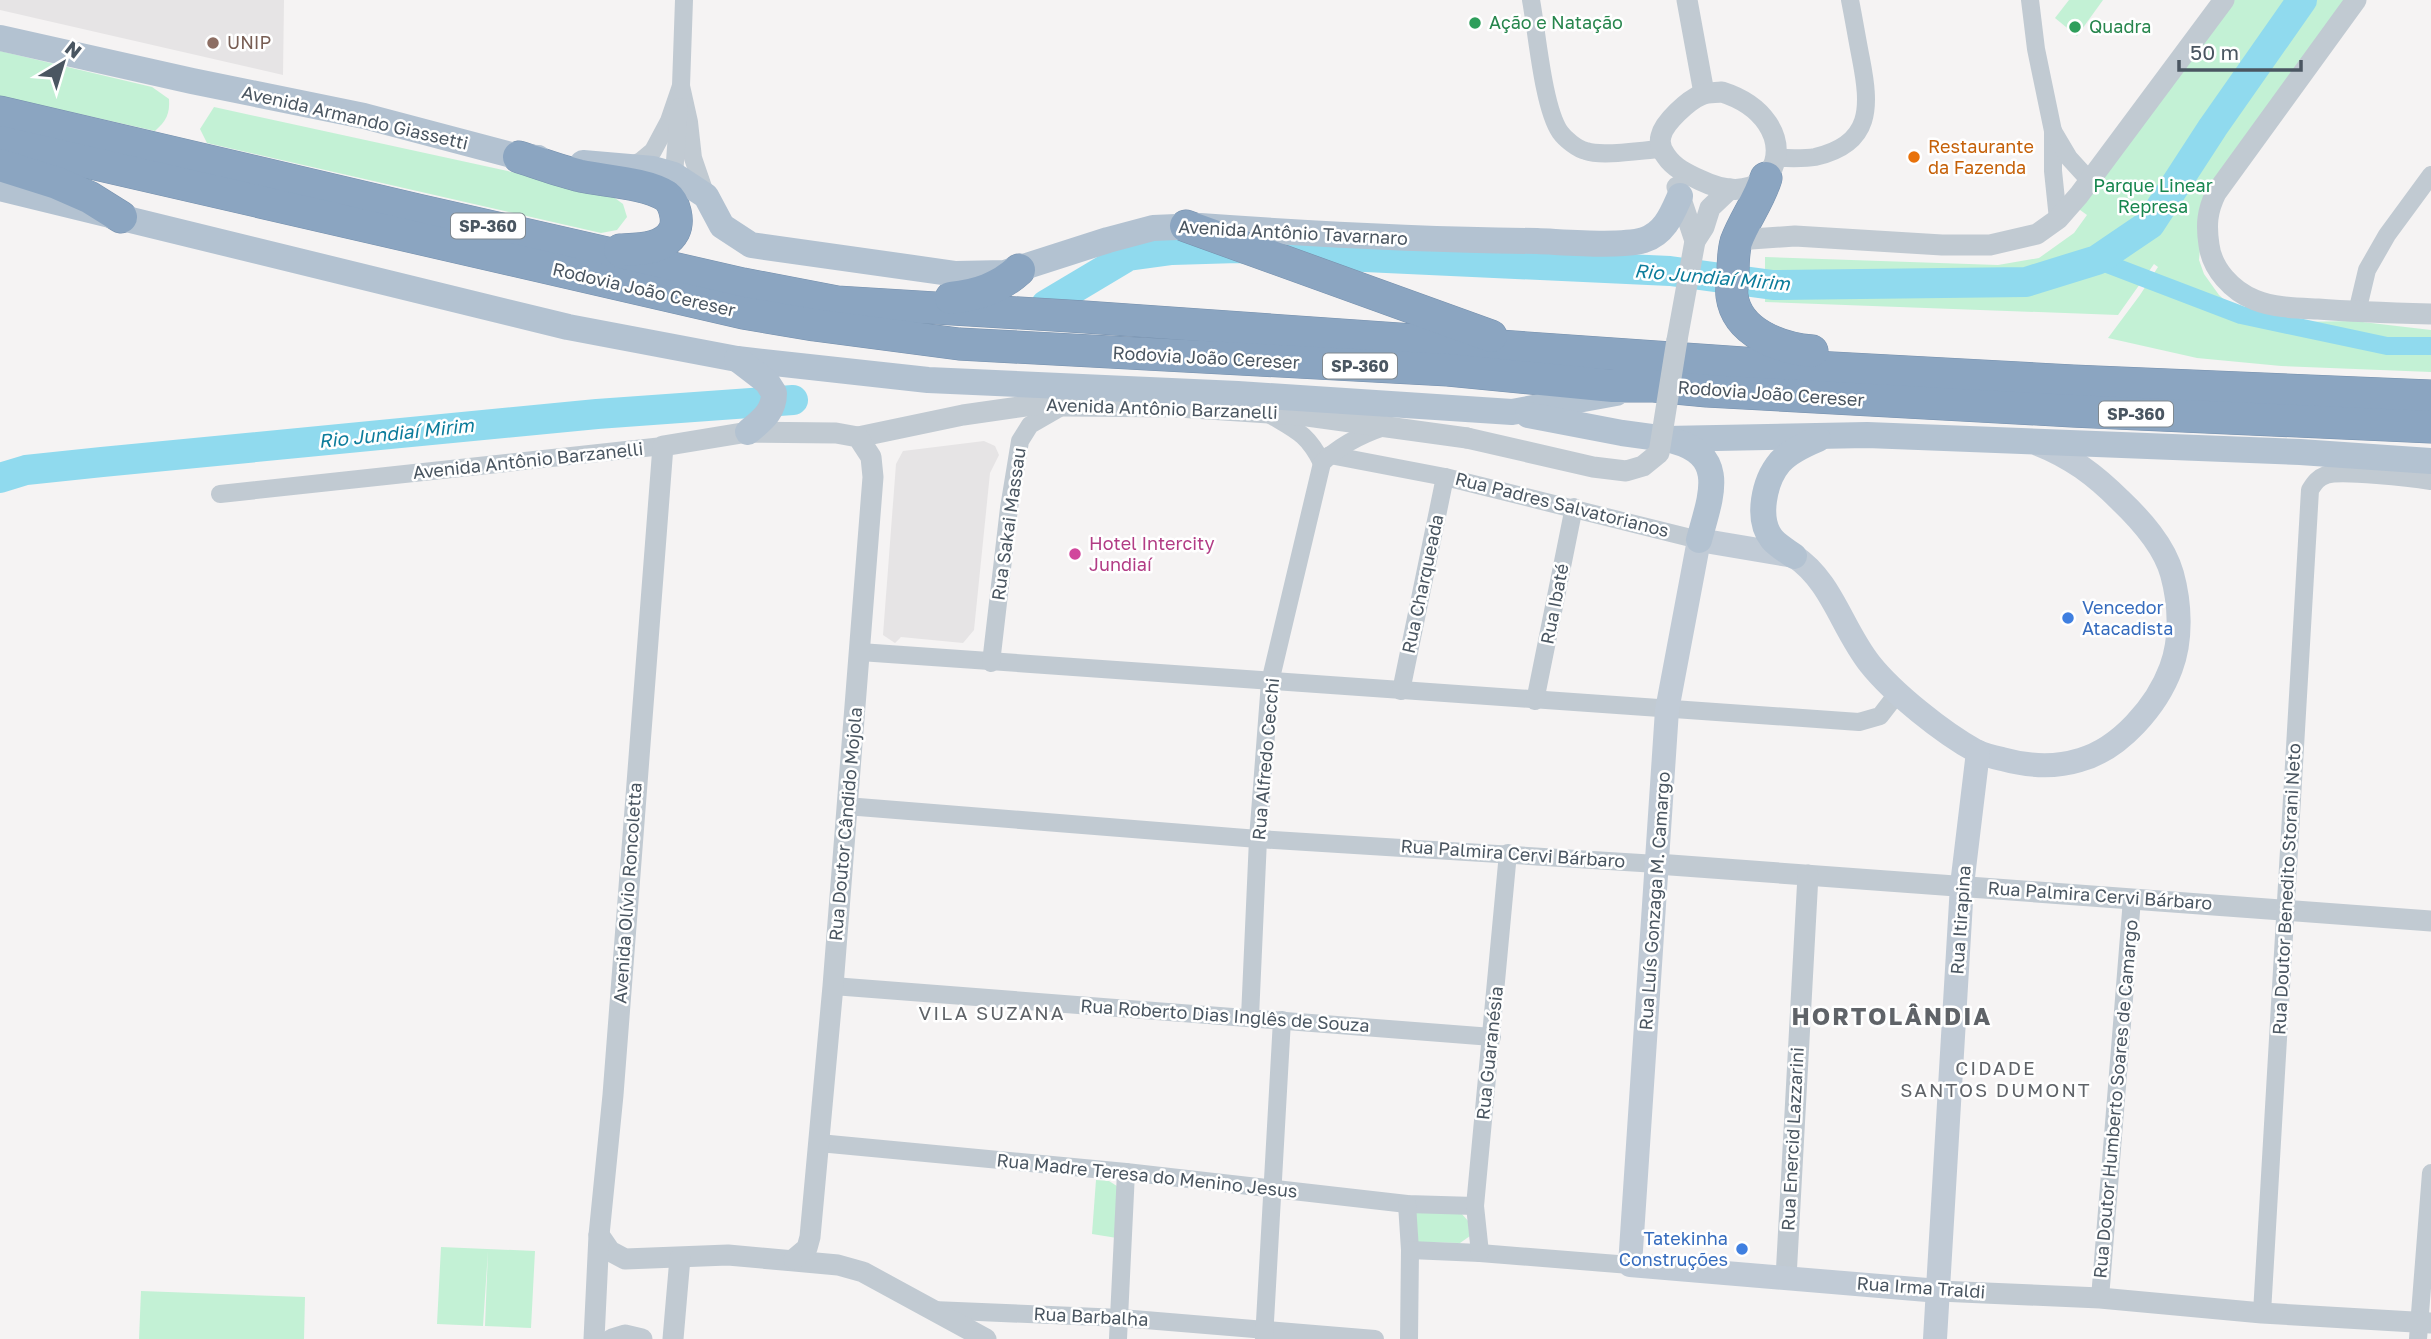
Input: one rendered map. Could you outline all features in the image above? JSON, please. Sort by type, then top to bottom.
[{"type":"highway","name":"Rodovia João Cereser","points":[[0,113],[743,284],[837,302],[1743,363],[2431,396]]},
{"type":"highway","name":"Rodovia João Cereser","points":[[0,142],[743,313],[814,326],[959,344],[1448,370],[1613,386],[2431,427]]},
{"type":"highway","points":[[519,157],[577,175],[647,189],[670,186],[676,219],[673,231],[663,243],[647,249],[612,250],[555,241]]},
{"type":"highway","points":[[0,165],[57,183],[89,197],[121,217]]},
{"type":"highway","points":[[1772,168],[1741,200],[1735,247],[1732,297],[1739,314],[1752,328],[1773,343],[1786,348],[1908,358],[2028,377]]},
{"type":"highway","points":[[1198,231],[1527,349]]},
{"type":"highway","points":[[837,302],[960,297],[998,286],[1019,270]]},
{"type":"main road","name":"Avenida Armando Giassetti","points":[[0,38],[364,116],[519,157],[626,167],[670,186],[706,196]]},
{"type":"main road","points":[[0,188],[568,327],[743,365],[928,380],[1238,394],[1513,412],[1666,439],[1691,446],[1704,456],[1712,472],[1699,540]]},
{"type":"main road","name":"Avenida Antônio Tavarnaro","points":[[706,196],[722,226],[751,245],[956,274],[996,274],[1019,270],[1153,228],[1475,241],[1642,240],[1654,236],[1666,225],[1680,196]]},
{"type":"main road","points":[[743,365],[767,382],[775,393],[772,408],[755,426]]},
{"type":"main road","points":[[1513,412],[1654,386]]},
{"type":"main road","points":[[1666,439],[1867,435],[2300,452],[2431,461]]},
{"type":"main road","points":[[1823,437],[1801,446],[1780,462],[1767,487],[1763,521],[1772,539],[1806,564],[1821,580],[1868,662],[1897,694],[1978,752],[2022,765],[2054,765],[2082,760],[2106,747],[2127,731],[2145,712],[2171,668],[2179,623],[2177,596],[2171,571],[2155,540],[2109,489],[2064,454],[2030,441]]},
{"type":"main road","name":"Rua Padres Salvatorianos","points":[[1699,540],[1794,556]]},
{"type":"main road","name":"Rua Luís Gonzaga M. Camargo","points":[[1630,1265],[1667,710],[1699,540]]},
{"type":"main road","name":"Rua Itirapina","points":[[1935,1339],[1962,885],[1978,752]]},
{"type":"main road","name":"Rua Irma Traldi","points":[[1630,1265],[1939,1291]]},
{"type":"street","points":[[670,186],[681,86],[684,0]]},
{"type":"street","points":[[1531,0],[1547,93],[1560,133],[1586,152],[1666,157],[1741,200],[1768,223],[1795,236]]},
{"type":"street","points":[[1687,0],[1704,93]]},
{"type":"street","points":[[1695,245],[1661,136],[1672,119],[1689,102],[1704,93],[1722,92],[1741,98],[1759,112],[1776,139],[1772,168],[1815,157],[1852,140],[1859,131],[1868,105],[1850,0]]},
{"type":"street","points":[[2030,0],[2036,49],[2053,131],[2053,171],[2058,219]]},
{"type":"street","points":[[1735,247],[1795,236],[1942,245],[1990,245],[2037,234],[2058,219],[2090,181],[2224,0]]},
{"type":"street","points":[[2356,0],[2216,193],[2209,207],[2206,231],[2210,251],[2216,265],[2230,283],[2241,293],[2265,303],[2280,307],[2431,314]]},
{"type":"street","points":[[626,167],[641,161],[653,151],[669,121],[681,86]]},
{"type":"street","points":[[681,86],[690,122],[693,158],[706,196]]},
{"type":"street","points":[[2053,131],[2069,158],[2090,181]]},
{"type":"street","points":[[2357,312],[2367,270],[2387,235],[2431,175]]},
{"type":"street","points":[[1695,245],[1710,208],[1741,200]]},
{"type":"street","name":"Avenida Antônio Barzanelli","points":[[220,494],[663,446],[755,426],[858,437],[963,415],[1040,404],[1178,407],[1300,415],[1467,438],[1593,467],[1626,471],[1643,466],[1660,453],[1695,245]]},
{"type":"street","name":"Rua Sakai Massau","points":[[991,663],[1009,508],[1020,441],[1030,425],[1063,406]]},
{"type":"street","points":[[1269,414],[1297,431],[1326,459],[1353,439],[1385,427]]},
{"type":"street","name":"Rua Doutor Cândido Mojola","points":[[810,1237],[833,986],[873,477],[871,457],[858,437]]},
{"type":"street","name":"Avenida Olívio Roncoletta","points":[[594,1339],[599,1235],[613,1095],[663,446]]},
{"type":"street","name":"Rua Padres Salvatorianos","points":[[1326,459],[1445,477],[1699,540]]},
{"type":"street","name":"Rua Alfredo Cecchi","points":[[1250,1017],[1258,839],[1270,682],[1326,459]]},
{"type":"street","name":"Rua Doutor Benedito Storani Neto","points":[[2262,1313],[2311,490],[2316,480],[2329,474],[2408,477],[2431,481]]},
{"type":"street","name":"Rua Charqueada","points":[[1401,691],[1445,477]]},
{"type":"street","name":"Rua Ibaté","points":[[1535,701],[1574,508]]},
{"type":"street","points":[[860,652],[1859,722],[1880,716],[1897,694]]},
{"type":"street","name":"Rua Palmira Cervi Bárbaro","points":[[846,806],[1258,839],[1508,853],[2431,920]]},
{"type":"street","name":"Rua Guaranésia","points":[[1480,1253],[1475,1206],[1508,853]]},
{"type":"street","name":"Rua Enercid Lazzarini","points":[[1786,1278],[1808,875]]},
{"type":"street","name":"Rua Doutor Humberto Soares de Camargo","points":[[2100,1298],[2132,899]]},
{"type":"street","name":"Rua Roberto Dias Inglês de Souza","points":[[833,986],[1492,1037]]},
{"type":"street","points":[[1264,1335],[1282,1020]]},
{"type":"street","name":"Rua Madre Teresa do Menino Jesus","points":[[819,1143],[1126,1172],[1407,1205],[1475,1206]]},
{"type":"street","points":[[1118,1339],[1126,1172]]},
{"type":"street","points":[[2423,1328],[2431,1173]]},
{"type":"street","points":[[1407,1205],[1410,1250],[1409,1339]]},
{"type":"street","points":[[599,1235],[610,1251],[625,1259],[728,1255],[838,1265],[863,1272],[986,1339]]},
{"type":"street","points":[[794,1259],[807,1248],[810,1237]]},
{"type":"street","points":[[810,1237],[815,1248],[838,1265]]},
{"type":"street","name":"Rua Irma Traldi","points":[[1410,1250],[1630,1265]]},
{"type":"street","points":[[673,1339],[680,1258]]},
{"type":"street","name":"Rua Irma Traldi","points":[[1939,1291],[2100,1298],[2423,1328]]},
{"type":"street","name":"Rua Barbalha","points":[[933,1310],[1121,1318],[1264,1335],[1375,1339]]},
{"type":"street","points":[[612,1339],[625,1335],[642,1339]]},
{"type":"shaded area","name":"UNIP","points":[[0,0],[284,0],[283,75],[0,10]]},
{"type":"shaded area","points":[[984,441],[995,446],[999,455],[990,473],[974,630],[963,643],[901,637],[895,643],[883,635],[896,464],[903,451]]},
{"type":"green space","name":"Quadra","points":[[2069,0],[2103,0],[2077,36],[2055,18]]},
{"type":"green space","name":"Parque Linear Represa","points":[[2233,0],[2356,0],[2203,216],[2199,260],[2204,274],[2229,304],[2248,312],[2295,322],[2354,321],[2431,330],[2431,372],[2281,366],[2197,358],[2108,338],[2158,267],[2154,264],[2118,315],[1765,302],[1765,257],[1998,265],[2039,258],[2074,233],[2087,215],[2076,207]]},
{"type":"green space","points":[[0,51],[152,87],[169,99],[169,109],[162,124],[155,131],[0,96]]},
{"type":"green space","points":[[214,107],[608,193],[623,204],[627,217],[617,230],[601,233],[207,143],[200,129]]},
{"type":"green space","points":[[1096,1180],[1109,1181],[1120,1188],[1117,1238],[1092,1234]]},
{"type":"green space","points":[[1417,1210],[1460,1212],[1470,1223],[1470,1236],[1460,1243],[1418,1242],[1411,1219]]},
{"type":"green space","points":[[441,1247],[535,1251],[531,1328],[485,1326],[488,1251],[483,1326],[437,1324]]},
{"type":"green space","points":[[141,1291],[305,1297],[304,1339],[139,1339]]},
{"type":"waterway","name":"Rio Jundiaí Mirim","points":[[1046,305],[1128,256],[1172,250],[1238,248],[1322,255],[1670,271],[1773,285],[2026,282],[2097,260],[2150,224],[2213,127],[2302,0]]},
{"type":"waterway","points":[[2097,260],[2241,315],[2387,346],[2431,346]]},
{"type":"waterway","name":"Rio Jundiaí Mirim","points":[[0,478],[26,470],[102,462],[597,414],[793,400]]},
{"type":"place","name":"Ação e Natação","points":[[1475,23]]},
{"type":"place","name":"Quadra","points":[[2075,27]]},
{"type":"place","name":"UNIP","points":[[213,43]]},
{"type":"place","name":"Restaurante da Fazenda","points":[[1914,157]]},
{"type":"place","name":"Hotel Intercity Jundiaí","points":[[1075,554]]},
{"type":"place","name":"Vencedor Atacadista","points":[[2068,618]]},
{"type":"place","name":"Tatekinha Construções","points":[[1742,1249]]},
{"type":"district","name":"VILA SUZANA","points":[[992,1013]]},
{"type":"district","name":"HORTOLÂNDIA","points":[[1892,1017]]},
{"type":"district","name":"CIDADE SANTOS DUMONT","points":[[1996,1079]]}]
